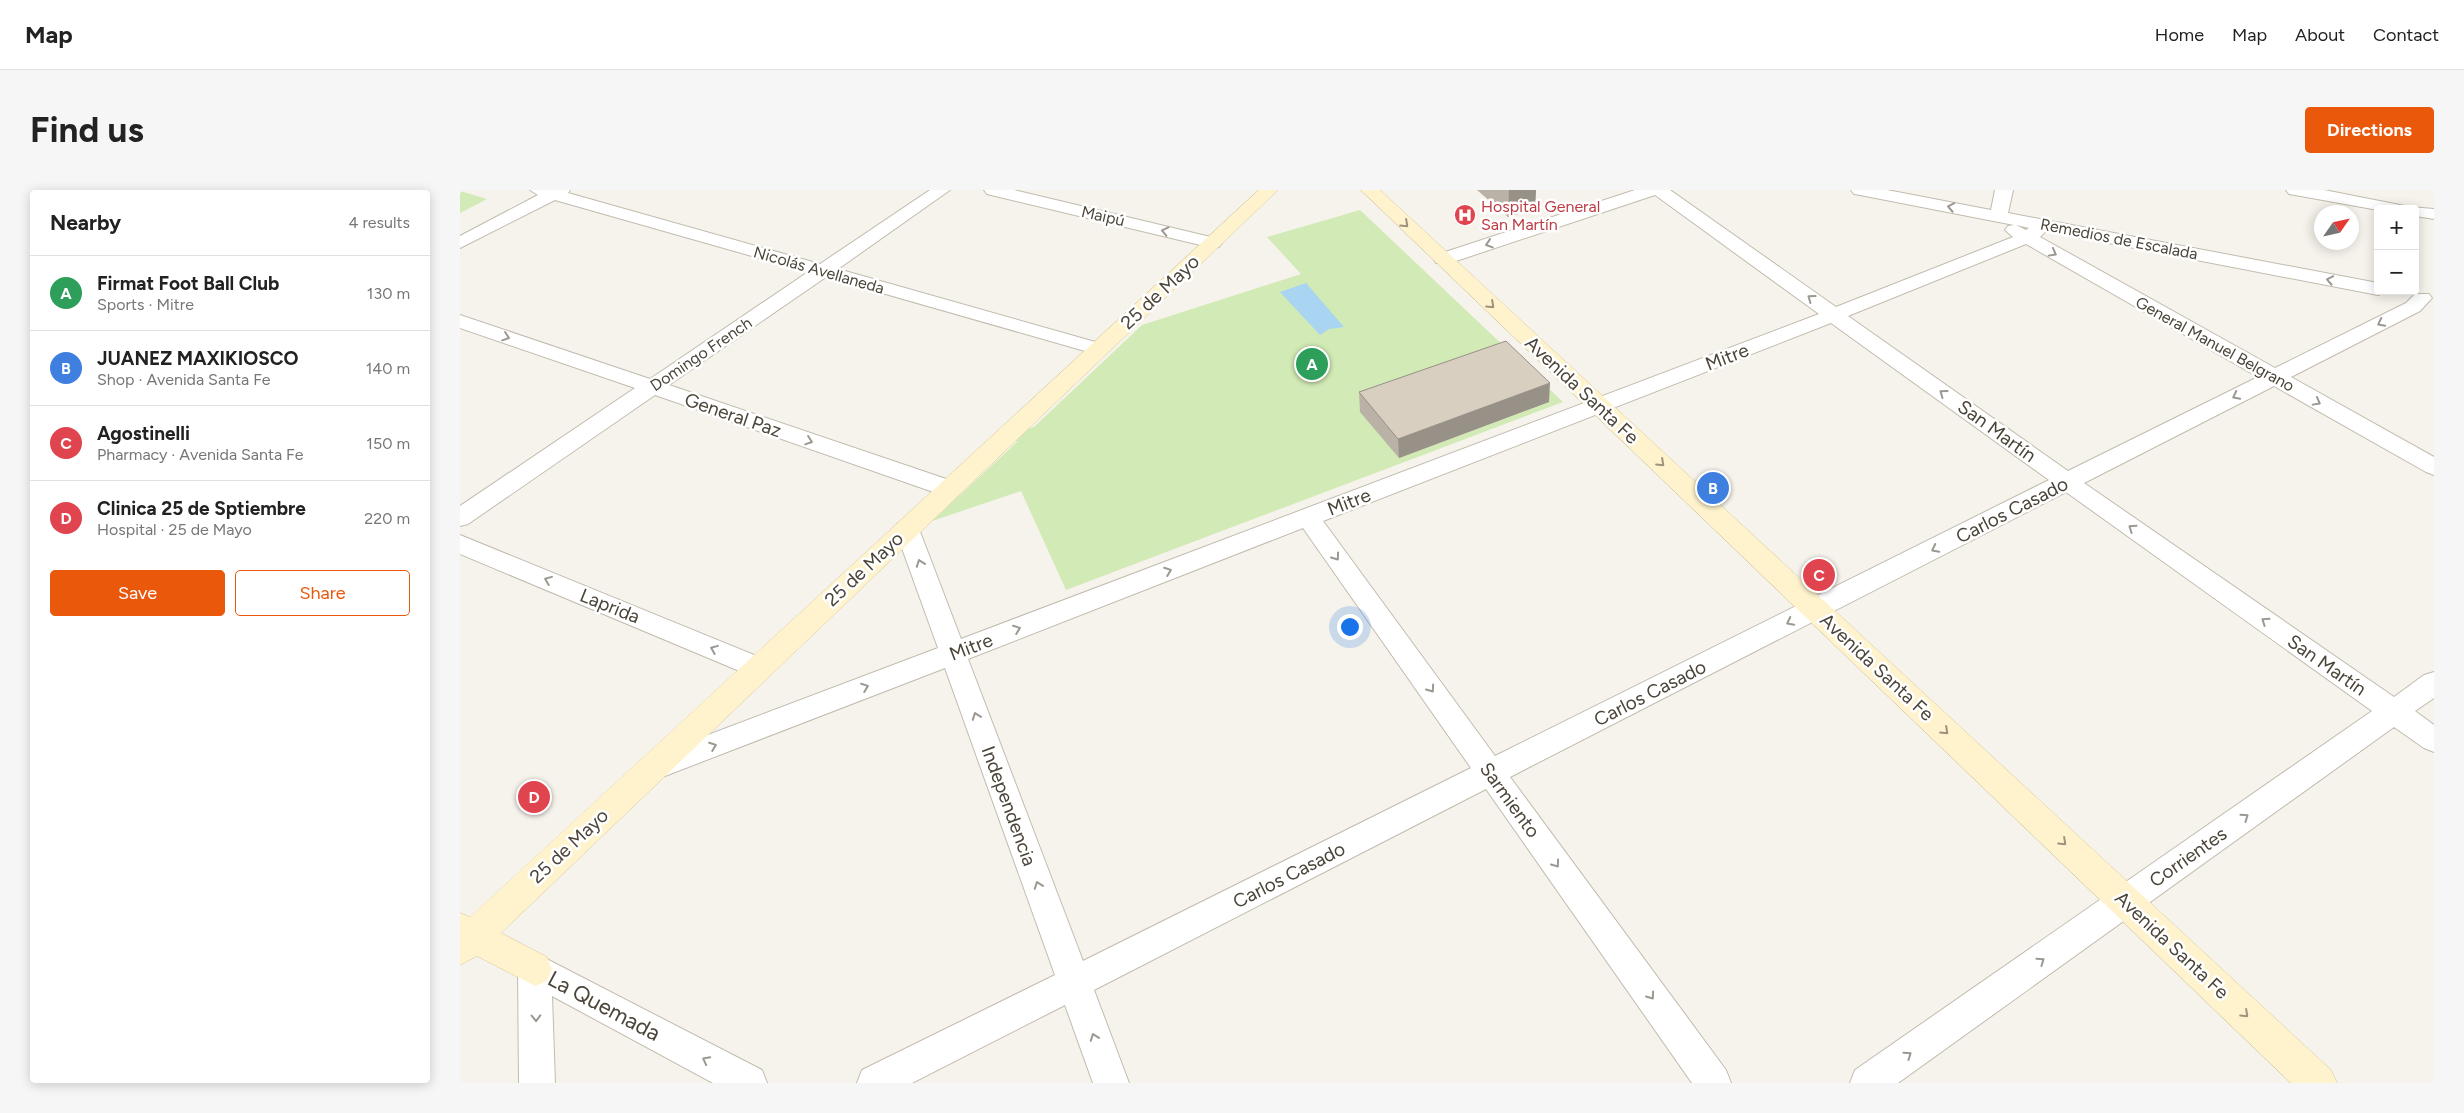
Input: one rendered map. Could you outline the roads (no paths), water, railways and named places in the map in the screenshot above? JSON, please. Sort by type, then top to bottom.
[{"type":"street","name":"Domingo French","points":[[460,518],[941,190]]},
{"type":"street","name":"Maipú","points":[[993,190],[1212,243]]},
{"type":"street","name":"25 de Mayo","points":[[464,938],[760,668],[1269,190]]},
{"type":"street","name":"Avenida Santa Fe","points":[[1370,190],[2318,1083]]},
{"type":"street","points":[[1443,260],[1652,190]]},
{"type":"street","name":"San Martín","points":[[1659,190],[2067,482],[2434,740]]},
{"type":"street","points":[[1860,190],[1999,216],[2004,190]]},
{"type":"street","points":[[2295,190],[2380,205]]},
{"type":"street","name":"Nicolás Avellaneda","points":[[551,191],[822,271],[1099,349]]},
{"type":"street","points":[[460,243],[551,191]]},
{"type":"street","points":[[2419,212],[2434,214]]},
{"type":"street","name":"General Manuel Belgrano","points":[[1999,216],[2004,223],[2032,231],[2273,377],[2434,467]]},
{"type":"street","name":"Mitre","points":[[651,769],[1834,315],[2032,231]]},
{"type":"street","name":"Remedios de Escalada","points":[[2032,231],[2374,288]]},
{"type":"street","points":[[2408,295],[2428,299]]},
{"type":"street","name":"Carlos Casado","points":[[875,1083],[1075,984],[2428,299]]},
{"type":"street","name":"General Paz","points":[[460,322],[950,489]]},
{"type":"street","name":"Sarmiento","points":[[1308,518],[1713,1083]]},
{"type":"street","name":"Independencia","points":[[907,529],[1111,1083]]},
{"type":"street","name":"Laprida","points":[[460,544],[760,668]]},
{"type":"street","name":"Corrientes","points":[[1868,1083],[2434,683]]},
{"type":"street","name":"La Quemada","points":[[464,938],[535,969],[749,1083]]},
{"type":"street","points":[[535,969],[537,1083]]},
{"type":"water","points":[[1306,283],[1344,327],[1329,329],[1320,335],[1280,292]]},
{"type":"place","name":"Hospital General San Martín","points":[[1465,215]]},
{"type":"place","name":"Firmat Foot Ball Club","points":[[1312,364]]},
{"type":"place","name":"JUANEZ MAXIKIOSCO","points":[[1713,488]]},
{"type":"place","name":"Agostinelli","points":[[1819,575]]},
{"type":"place","name":"Clinica 25 de Sptiembre","points":[[534,797]]}]
